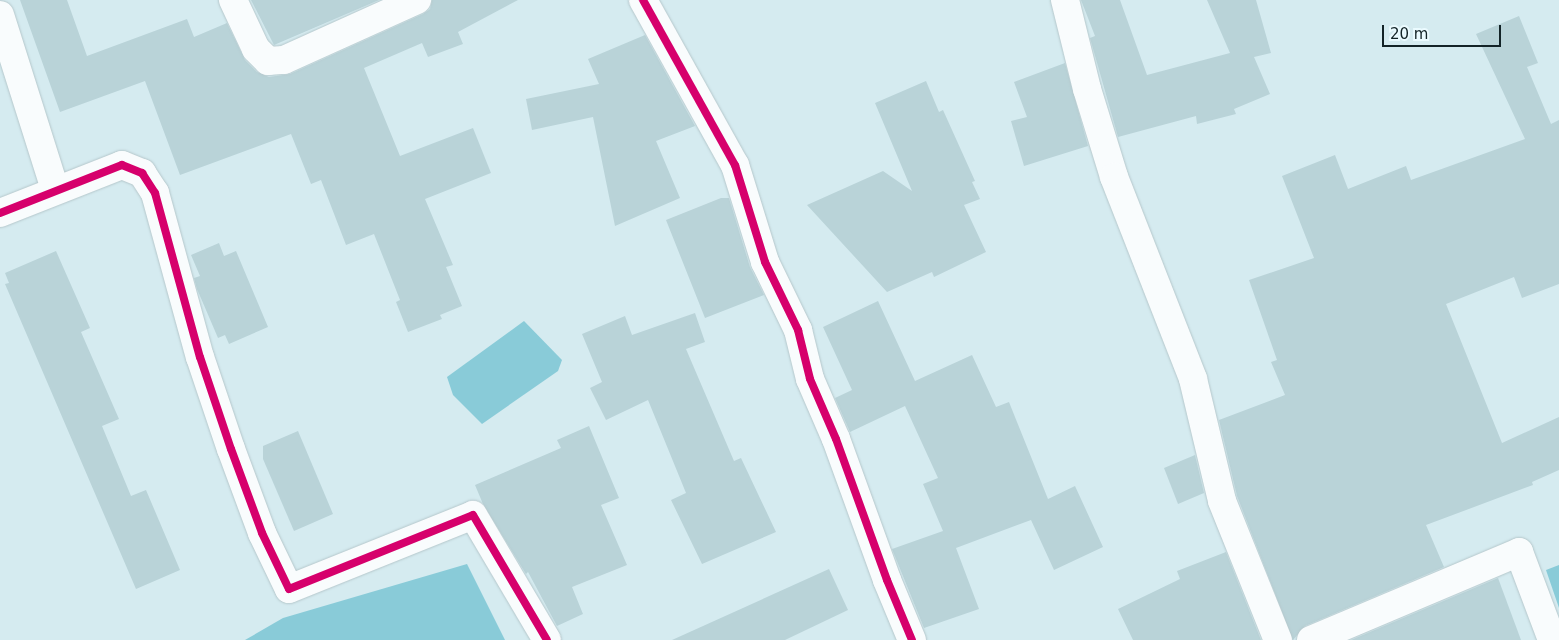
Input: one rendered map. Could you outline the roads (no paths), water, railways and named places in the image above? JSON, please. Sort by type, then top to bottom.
[{"type":"street","points":[[232,0],[256,49],[268,61],[284,60],[417,0]]},
{"type":"street","points":[[643,0],[654,24],[735,165],[765,262],[798,330],[810,379],[836,438],[887,580],[912,640]]},
{"type":"street","points":[[1065,0],[1087,89],[1114,177],[1193,379],[1222,501],[1278,640]]},
{"type":"street","points":[[0,15],[55,189]]},
{"type":"street","points":[[0,212],[55,189],[122,165],[142,173],[155,194],[200,358],[262,533],[289,589],[473,515],[547,640]]},
{"type":"street","points":[[1311,640],[1519,552],[1552,640]]},
{"type":"water","points":[[524,321],[562,360],[558,371],[482,424],[453,395],[447,377]]},
{"type":"water","points":[[467,564],[505,640],[245,640],[283,618]]},
{"type":"water","points":[[1559,565],[1559,608],[1546,570]]}]
